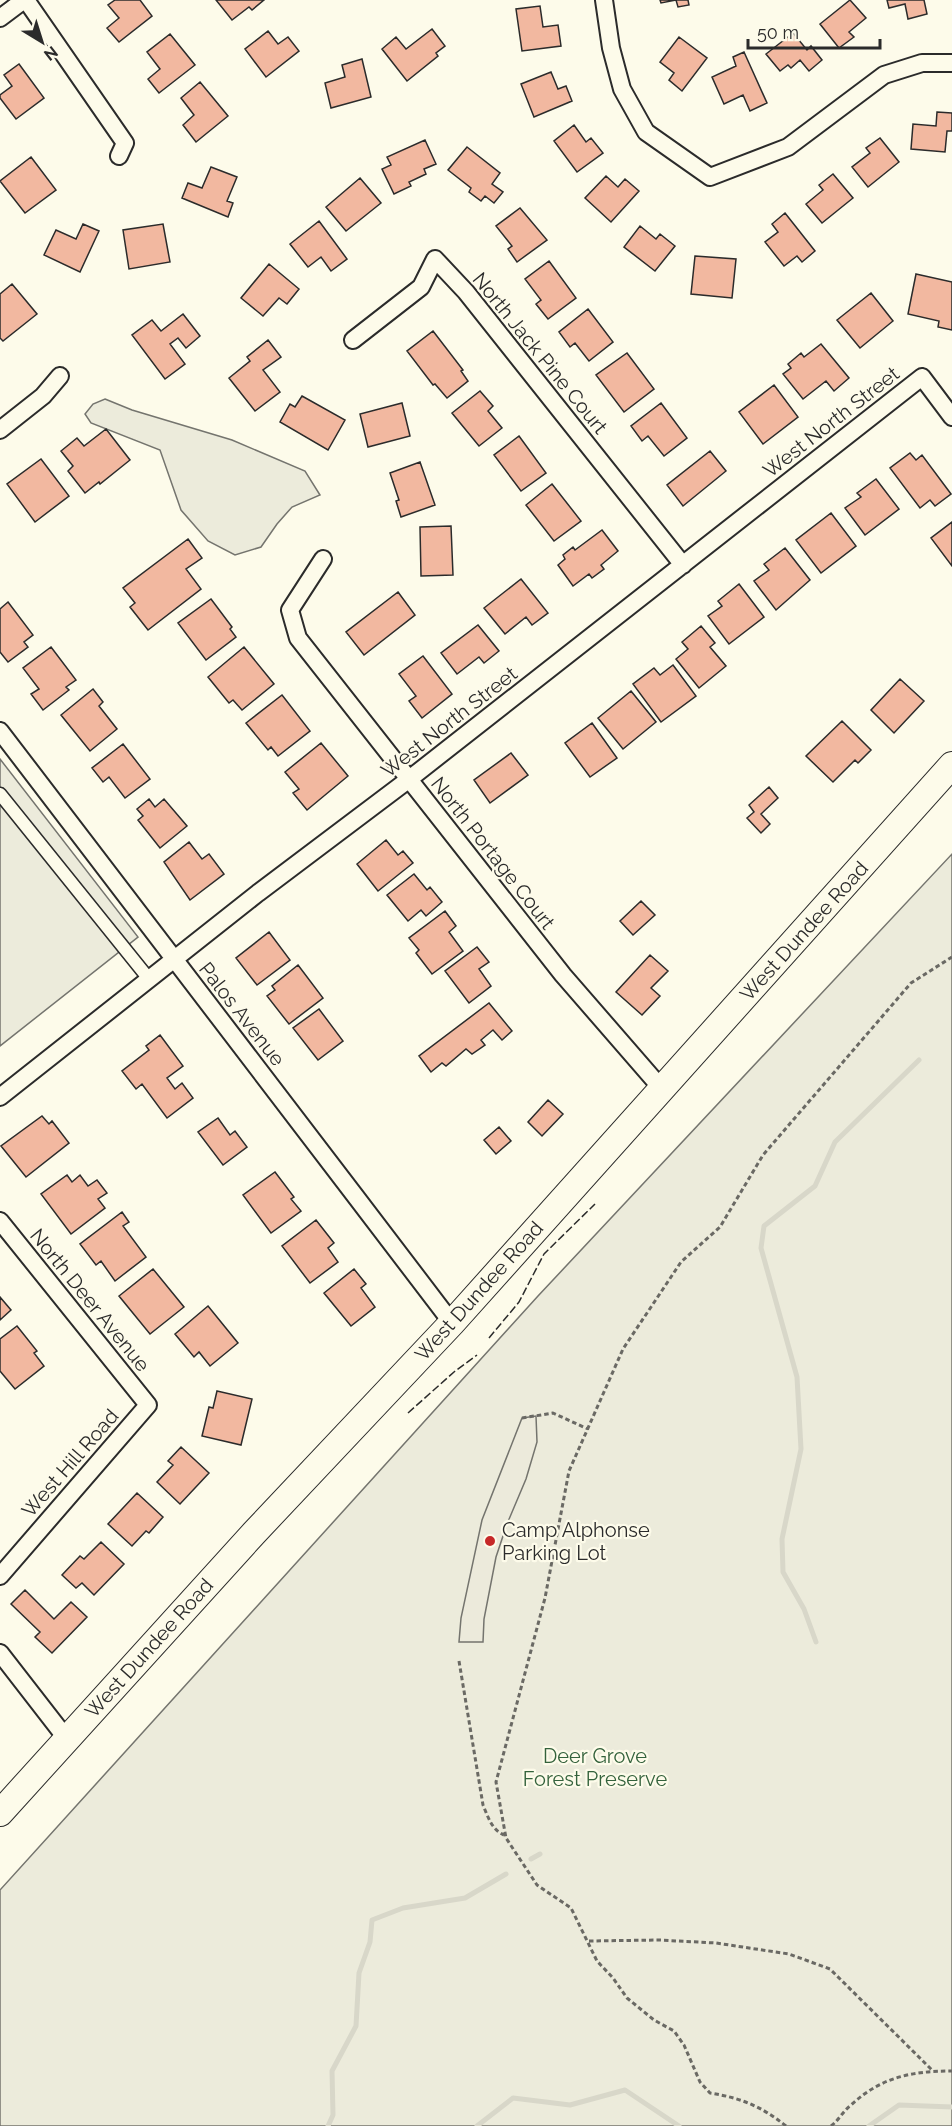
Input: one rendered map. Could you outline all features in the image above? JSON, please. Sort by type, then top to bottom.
[{"type":"main road","name":"West Dundee Road","points":[[0,1813],[254,1533],[452,1323],[952,765]]},
{"type":"street","points":[[0,18],[25,0],[125,142],[119,156]]},
{"type":"street","points":[[604,0],[611,48],[622,89],[646,132],[710,177],[788,147],[884,75],[922,63],[952,63]]},
{"type":"street","name":"North Jack Pine Court","points":[[353,340],[422,287],[435,260],[466,292],[683,565]]},
{"type":"street","points":[[0,430],[43,396],[60,376]]},
{"type":"street","name":"West North Street","points":[[0,1096],[922,377],[952,417]]},
{"type":"street","name":"North Portage Court","points":[[323,559],[290,610],[298,638],[563,975],[662,1089]]},
{"type":"street","name":"Palos Avenue","points":[[0,731],[172,960],[452,1323]]},
{"type":"street","points":[[0,794],[149,979]]},
{"type":"street","name":"North Deer Avenue","points":[[0,1221],[147,1405]]},
{"type":"street","name":"West Hill Road","points":[[0,1576],[147,1405]]},
{"type":"street","points":[[0,1653],[66,1738]]},
{"type":"path","points":[[786,2126],[768,2111],[736,2097],[710,2093],[700,2082],[684,2045],[674,2031],[654,2020],[627,1998],[597,1961],[572,1908],[537,1885],[505,1836],[496,1782],[545,1598],[569,1471],[623,1349],[681,1262],[720,1227],[763,1155],[911,983],[952,957]]},
{"type":"path","points":[[522,1418],[553,1413],[588,1429]]},
{"type":"path","points":[[459,1662],[483,1805],[491,1824],[505,1836]]},
{"type":"path","points":[[589,1941],[659,1940],[716,1943],[789,1954],[831,1969],[933,2071]]},
{"type":"path","points":[[831,2126],[850,2105],[884,2081],[909,2073],[952,2071]]},
{"type":"green space","points":[[105,399],[132,410],[232,440],[305,471],[320,495],[292,507],[261,547],[235,555],[208,541],[181,510],[160,450],[91,423],[85,414],[93,404]]},
{"type":"green space","points":[[0,759],[138,937],[0,1046]]},
{"type":"green space","name":"Deer Grove Forest Preserve","points":[[952,854],[952,2126],[0,2126],[0,1890],[538,1296]]},
{"type":"shaded area","name":"Camp Alphonse Parking Lot","points":[[536,1416],[537,1442],[526,1479],[496,1557],[484,1619],[483,1642],[459,1642],[461,1618],[482,1520],[522,1418]]},
{"type":"building","points":[[115,0],[140,0],[152,16],[119,42],[107,28],[119,18],[108,5]]},
{"type":"building","points":[[216,0],[264,0],[252,10],[249,7],[232,20]]},
{"type":"building","points":[[660,0],[676,0],[661,3]]},
{"type":"building","points":[[676,0],[688,0],[689,5],[678,7]]},
{"type":"building","points":[[850,0],[866,18],[849,32],[854,37],[839,48],[820,24]]},
{"type":"building","points":[[887,0],[924,0],[927,14],[908,19],[905,4],[889,8]]},
{"type":"building","points":[[540,6],[543,27],[558,25],[561,46],[522,51],[516,9]]},
{"type":"building","points":[[432,29],[445,46],[436,53],[438,56],[407,81],[382,49],[396,37],[406,49]]},
{"type":"building","points":[[268,31],[278,44],[288,37],[299,51],[266,77],[245,49]]},
{"type":"building","points":[[793,33],[807,50],[811,46],[822,60],[809,71],[800,60],[791,68],[788,65],[780,71],[766,54]]},
{"type":"building","points":[[170,34],[195,65],[159,93],[148,79],[160,69],[147,52]]},
{"type":"building","points":[[679,37],[707,58],[682,91],[669,80],[674,73],[660,62]]},
{"type":"building","points":[[744,52],[767,103],[750,111],[743,95],[724,104],[712,77],[736,66],[733,57]]},
{"type":"building","points":[[362,59],[371,97],[331,108],[325,83],[345,77],[342,65]]},
{"type":"building","points":[[19,64],[44,98],[16,119],[0,95],[12,86],[4,75]]},
{"type":"building","points":[[551,72],[558,89],[566,86],[572,101],[534,117],[521,84]]},
{"type":"building","points":[[200,82],[228,116],[196,142],[183,125],[194,115],[181,98]]},
{"type":"building","points":[[937,112],[952,113],[952,131],[947,131],[945,152],[911,149],[913,124],[936,126]]},
{"type":"building","points":[[574,125],[586,142],[591,138],[603,153],[577,172],[554,141]]},
{"type":"building","points":[[880,138],[899,162],[868,187],[852,167],[870,153],[866,148]]},
{"type":"building","points":[[425,140],[436,164],[424,169],[426,174],[409,182],[411,186],[394,194],[382,169],[391,165],[387,157]]},
{"type":"building","points":[[467,147],[500,173],[492,184],[503,192],[494,203],[485,196],[481,201],[469,192],[471,188],[448,170]]},
{"type":"building","points":[[31,157],[56,190],[25,213],[0,181]]},
{"type":"building","points":[[211,167],[237,177],[227,201],[233,203],[228,217],[182,198],[188,183],[202,188]]},
{"type":"building","points":[[833,174],[853,198],[822,223],[806,204],[823,190],[819,185]]},
{"type":"building","points":[[606,176],[618,187],[625,179],[639,191],[611,222],[585,198]]},
{"type":"building","points":[[360,178],[381,203],[346,231],[326,207]]},
{"type":"building","points":[[520,208],[547,240],[517,262],[508,249],[512,246],[496,226]]},
{"type":"building","points":[[785,213],[815,251],[802,262],[797,256],[784,266],[765,242],[778,232],[772,224]]},
{"type":"building","points":[[319,221],[347,259],[331,271],[321,257],[308,267],[290,244]]},
{"type":"building","points":[[83,224],[99,231],[80,272],[44,255],[56,230],[76,239]]},
{"type":"building","points":[[163,224],[170,262],[129,269],[123,230]]},
{"type":"building","points":[[640,226],[656,239],[660,234],[675,246],[655,271],[624,247]]},
{"type":"building","points":[[695,256],[736,259],[732,298],[691,294]]},
{"type":"building","points":[[549,261],[576,298],[548,319],[536,304],[541,300],[525,279]]},
{"type":"building","points":[[269,264],[299,289],[287,304],[279,298],[263,316],[241,298]]},
{"type":"building","points":[[916,274],[952,282],[952,330],[938,327],[939,321],[908,314]]},
{"type":"building","points":[[12,284],[37,314],[3,341],[0,338],[0,294]]},
{"type":"building","points":[[871,293],[893,321],[860,348],[837,320]]},
{"type":"building","points":[[588,309],[613,342],[589,361],[575,343],[570,347],[559,332]]},
{"type":"building","points":[[183,314],[200,336],[186,348],[178,338],[170,344],[185,364],[165,379],[132,335],[152,320],[161,331]]},
{"type":"building","points":[[433,331],[463,370],[461,371],[468,381],[447,398],[435,384],[433,385],[407,351]]},
{"type":"building","points":[[268,340],[281,357],[263,370],[280,392],[255,411],[229,378],[250,361],[247,357]]},
{"type":"building","points":[[821,344],[849,378],[834,391],[826,381],[803,399],[783,374],[791,368],[788,364],[801,353],[804,357]]},
{"type":"building","points":[[627,353],[654,389],[624,412],[596,375]]},
{"type":"building","points":[[774,385],[798,417],[763,444],[739,412]]},
{"type":"building","points":[[480,391],[493,406],[488,411],[502,428],[479,446],[452,413]]},
{"type":"building","points":[[302,396],[345,420],[328,450],[280,422],[290,404],[295,407]]},
{"type":"building","points":[[402,403],[410,436],[368,447],[360,414]]},
{"type":"building","points":[[661,403],[687,438],[664,456],[648,436],[642,441],[631,426]]},
{"type":"building","points":[[106,429],[130,460],[85,493],[68,471],[73,466],[61,451],[77,438],[84,446]]},
{"type":"building","points":[[519,436],[546,473],[521,491],[494,455]]},
{"type":"building","points":[[710,451],[726,471],[683,506],[667,485]]},
{"type":"building","points":[[910,453],[916,460],[922,455],[951,494],[935,506],[930,500],[920,508],[890,468]]},
{"type":"building","points":[[41,459],[69,496],[35,522],[7,484]]},
{"type":"building","points":[[420,462],[435,505],[401,517],[396,501],[399,500],[390,473]]},
{"type":"building","points":[[876,479],[899,509],[865,535],[845,508],[861,497],[857,493]]},
{"type":"building","points":[[552,484],[581,521],[554,541],[526,505]]},
{"type":"building","points":[[831,513],[856,546],[821,573],[796,540]]},
{"type":"building","points":[[952,522],[952,566],[931,538]]},
{"type":"building","points":[[451,526],[453,575],[421,576],[420,527]]},
{"type":"building","points":[[602,530],[618,551],[601,565],[604,569],[592,578],[589,574],[573,586],[558,565],[565,559],[563,555],[573,547],[575,550]]},
{"type":"building","points":[[188,539],[202,558],[186,569],[201,589],[148,630],[130,607],[135,603],[123,588]]},
{"type":"building","points":[[785,548],[810,580],[776,610],[754,581],[769,570],[764,564]]},
{"type":"building","points":[[521,579],[548,613],[532,625],[526,617],[505,634],[484,608]]},
{"type":"building","points":[[739,584],[764,617],[729,644],[708,616],[722,606],[718,601]]},
{"type":"building","points":[[398,592],[415,615],[364,655],[346,632]]},
{"type":"building","points":[[211,599],[232,627],[230,629],[236,637],[206,660],[178,623]]},
{"type":"building","points":[[8,602],[33,635],[24,642],[28,647],[8,662],[0,652],[0,609]]},
{"type":"building","points":[[478,625],[499,651],[484,663],[479,657],[457,674],[441,653]]},
{"type":"building","points":[[701,626],[715,643],[710,647],[726,666],[699,688],[676,659],[688,649],[682,642]]},
{"type":"building","points":[[51,647],[76,680],[66,687],[69,690],[43,710],[31,694],[39,689],[23,668]]},
{"type":"building","points":[[244,647],[274,684],[242,710],[233,700],[229,703],[208,677]]},
{"type":"building","points":[[423,656],[452,694],[422,718],[409,701],[416,696],[399,674]]},
{"type":"building","points":[[673,665],[696,696],[661,722],[633,684],[654,668],[660,675]]},
{"type":"building","points":[[900,679],[924,701],[894,733],[871,710]]},
{"type":"building","points":[[93,689],[103,702],[99,706],[117,729],[90,751],[61,715]]},
{"type":"building","points":[[631,691],[656,722],[623,749],[598,718]]},
{"type":"building","points":[[282,695],[310,731],[278,756],[271,747],[268,750],[246,723]]},
{"type":"building","points":[[842,721],[871,750],[858,763],[855,760],[833,782],[806,756]]},
{"type":"building","points":[[592,723],[617,758],[590,777],[565,743]]},
{"type":"building","points":[[321,743],[348,776],[307,810],[293,793],[299,789],[285,772]]},
{"type":"building","points":[[123,744],[150,779],[125,798],[109,777],[103,782],[92,768]]},
{"type":"building","points":[[511,753],[528,775],[490,803],[474,780]]},
{"type":"building","points":[[769,787],[778,798],[761,814],[770,824],[761,833],[747,818],[754,812],[749,805]]},
{"type":"building","points":[[149,799],[155,807],[164,799],[187,826],[160,848],[138,820],[143,816],[137,809]]},
{"type":"building","points":[[386,840],[398,855],[403,851],[413,863],[378,891],[357,864]]},
{"type":"building","points":[[189,842],[202,859],[209,854],[224,874],[190,900],[164,862]]},
{"type":"building","points":[[414,874],[427,890],[430,887],[442,902],[426,916],[421,910],[408,921],[387,895]]},
{"type":"building","points":[[641,901],[655,915],[633,935],[620,921]]},
{"type":"building","points":[[445,911],[456,926],[449,932],[463,951],[432,974],[416,953],[419,950],[409,938]]},
{"type":"building","points":[[269,932],[290,960],[257,985],[236,958]]},
{"type":"building","points":[[477,947],[489,962],[479,969],[491,986],[469,1003],[445,971]]},
{"type":"building","points":[[650,955],[668,971],[651,988],[660,996],[642,1015],[616,992]]},
{"type":"building","points":[[298,965],[323,998],[289,1024],[267,996],[275,990],[272,986]]},
{"type":"building","points":[[489,1003],[512,1031],[502,1040],[493,1030],[481,1040],[485,1045],[472,1054],[466,1049],[446,1066],[442,1063],[431,1072],[419,1056]]},
{"type":"building","points":[[319,1009],[343,1041],[318,1060],[293,1028]]},
{"type":"building","points":[[160,1035],[183,1066],[167,1078],[175,1089],[182,1083],[193,1098],[167,1118],[142,1084],[136,1089],[122,1071],[149,1050],[146,1046]]},
{"type":"building","points":[[548,1100],[563,1114],[542,1136],[528,1122]]},
{"type":"building","points":[[42,1116],[49,1124],[52,1121],[69,1143],[26,1177],[1,1146]]},
{"type":"building","points":[[218,1118],[230,1135],[235,1131],[247,1147],[223,1165],[198,1132]]},
{"type":"building","points":[[499,1127],[511,1141],[496,1154],[484,1140]]},
{"type":"building","points":[[275,1172],[294,1197],[291,1199],[301,1211],[271,1233],[243,1195]]},
{"type":"building","points":[[67,1175],[72,1182],[80,1175],[88,1186],[97,1180],[107,1193],[98,1199],[105,1208],[71,1234],[41,1194]]},
{"type":"building","points":[[122,1212],[129,1222],[123,1226],[146,1257],[115,1281],[101,1261],[96,1265],[80,1244]]},
{"type":"building","points":[[316,1220],[334,1243],[328,1248],[338,1262],[310,1283],[282,1246]]},
{"type":"building","points":[[153,1269],[184,1307],[150,1334],[119,1296]]},
{"type":"building","points":[[354,1269],[366,1284],[361,1288],[375,1307],[351,1326],[324,1293]]},
{"type":"building","points":[[0,1297],[11,1310],[0,1320]]},
{"type":"building","points":[[208,1306],[238,1343],[210,1366],[199,1352],[194,1357],[175,1334]]},
{"type":"building","points":[[17,1326],[37,1351],[34,1353],[44,1366],[15,1389],[0,1371],[0,1339]]},
{"type":"building","points":[[217,1391],[252,1399],[241,1445],[202,1436],[209,1407],[213,1408]]},
{"type":"building","points":[[181,1447],[209,1473],[180,1504],[157,1482],[173,1465],[168,1461]]},
{"type":"building","points":[[137,1493],[163,1517],[149,1533],[146,1531],[132,1546],[108,1524]]},
{"type":"building","points":[[101,1542],[124,1564],[94,1595],[82,1583],[76,1588],[62,1575],[80,1556],[84,1559]]},
{"type":"building","points":[[25,1590],[54,1619],[71,1602],[87,1617],[52,1653],[35,1637],[40,1632],[11,1604]]},
{"type":"waterway","points":[[816,1642],[804,1609],[783,1572],[782,1539],[801,1449],[797,1377],[761,1248],[764,1226],[815,1186],[835,1142],[919,1060]]},
{"type":"waterway","points":[[531,1859],[540,1854]]},
{"type":"waterway","points":[[328,2126],[333,2115],[332,2071],[356,2026],[359,1973],[370,1942],[372,1920],[403,1908],[465,1898],[506,1874]]},
{"type":"waterway","points":[[477,2126],[513,2098],[570,2105],[625,2090],[679,2126]]},
{"type":"waterway","points":[[869,2126],[899,2105],[952,2107]]},
{"type":"fence","points":[[489,1338],[519,1302],[544,1254],[595,1204]]},
{"type":"fence","points":[[408,1413],[477,1355]]},
{"type":"place","name":"Camp Alphonse Parking Lot","points":[[490,1541]]}]
